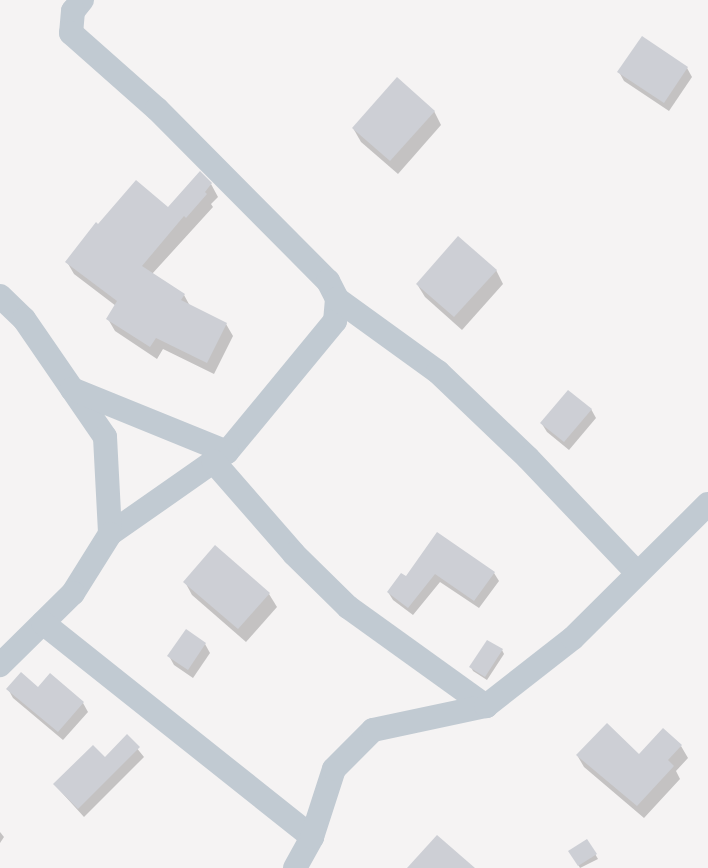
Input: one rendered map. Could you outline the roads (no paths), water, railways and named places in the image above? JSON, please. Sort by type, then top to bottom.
[{"type":"street","points":[[82,0],[73,11],[71,32],[157,109],[328,281],[337,299],[438,372],[528,458],[637,573]]},
{"type":"street","points":[[0,296],[24,319],[105,437],[110,534]]},
{"type":"street","points":[[0,665],[73,593],[110,534],[220,456],[335,321],[337,299]]},
{"type":"street","points":[[72,389],[220,456],[294,554],[348,607],[486,706]]},
{"type":"street","points":[[295,868],[312,837],[334,770],[373,730],[486,706],[573,638],[708,504]]},
{"type":"street","points":[[43,623],[312,837]]}]
